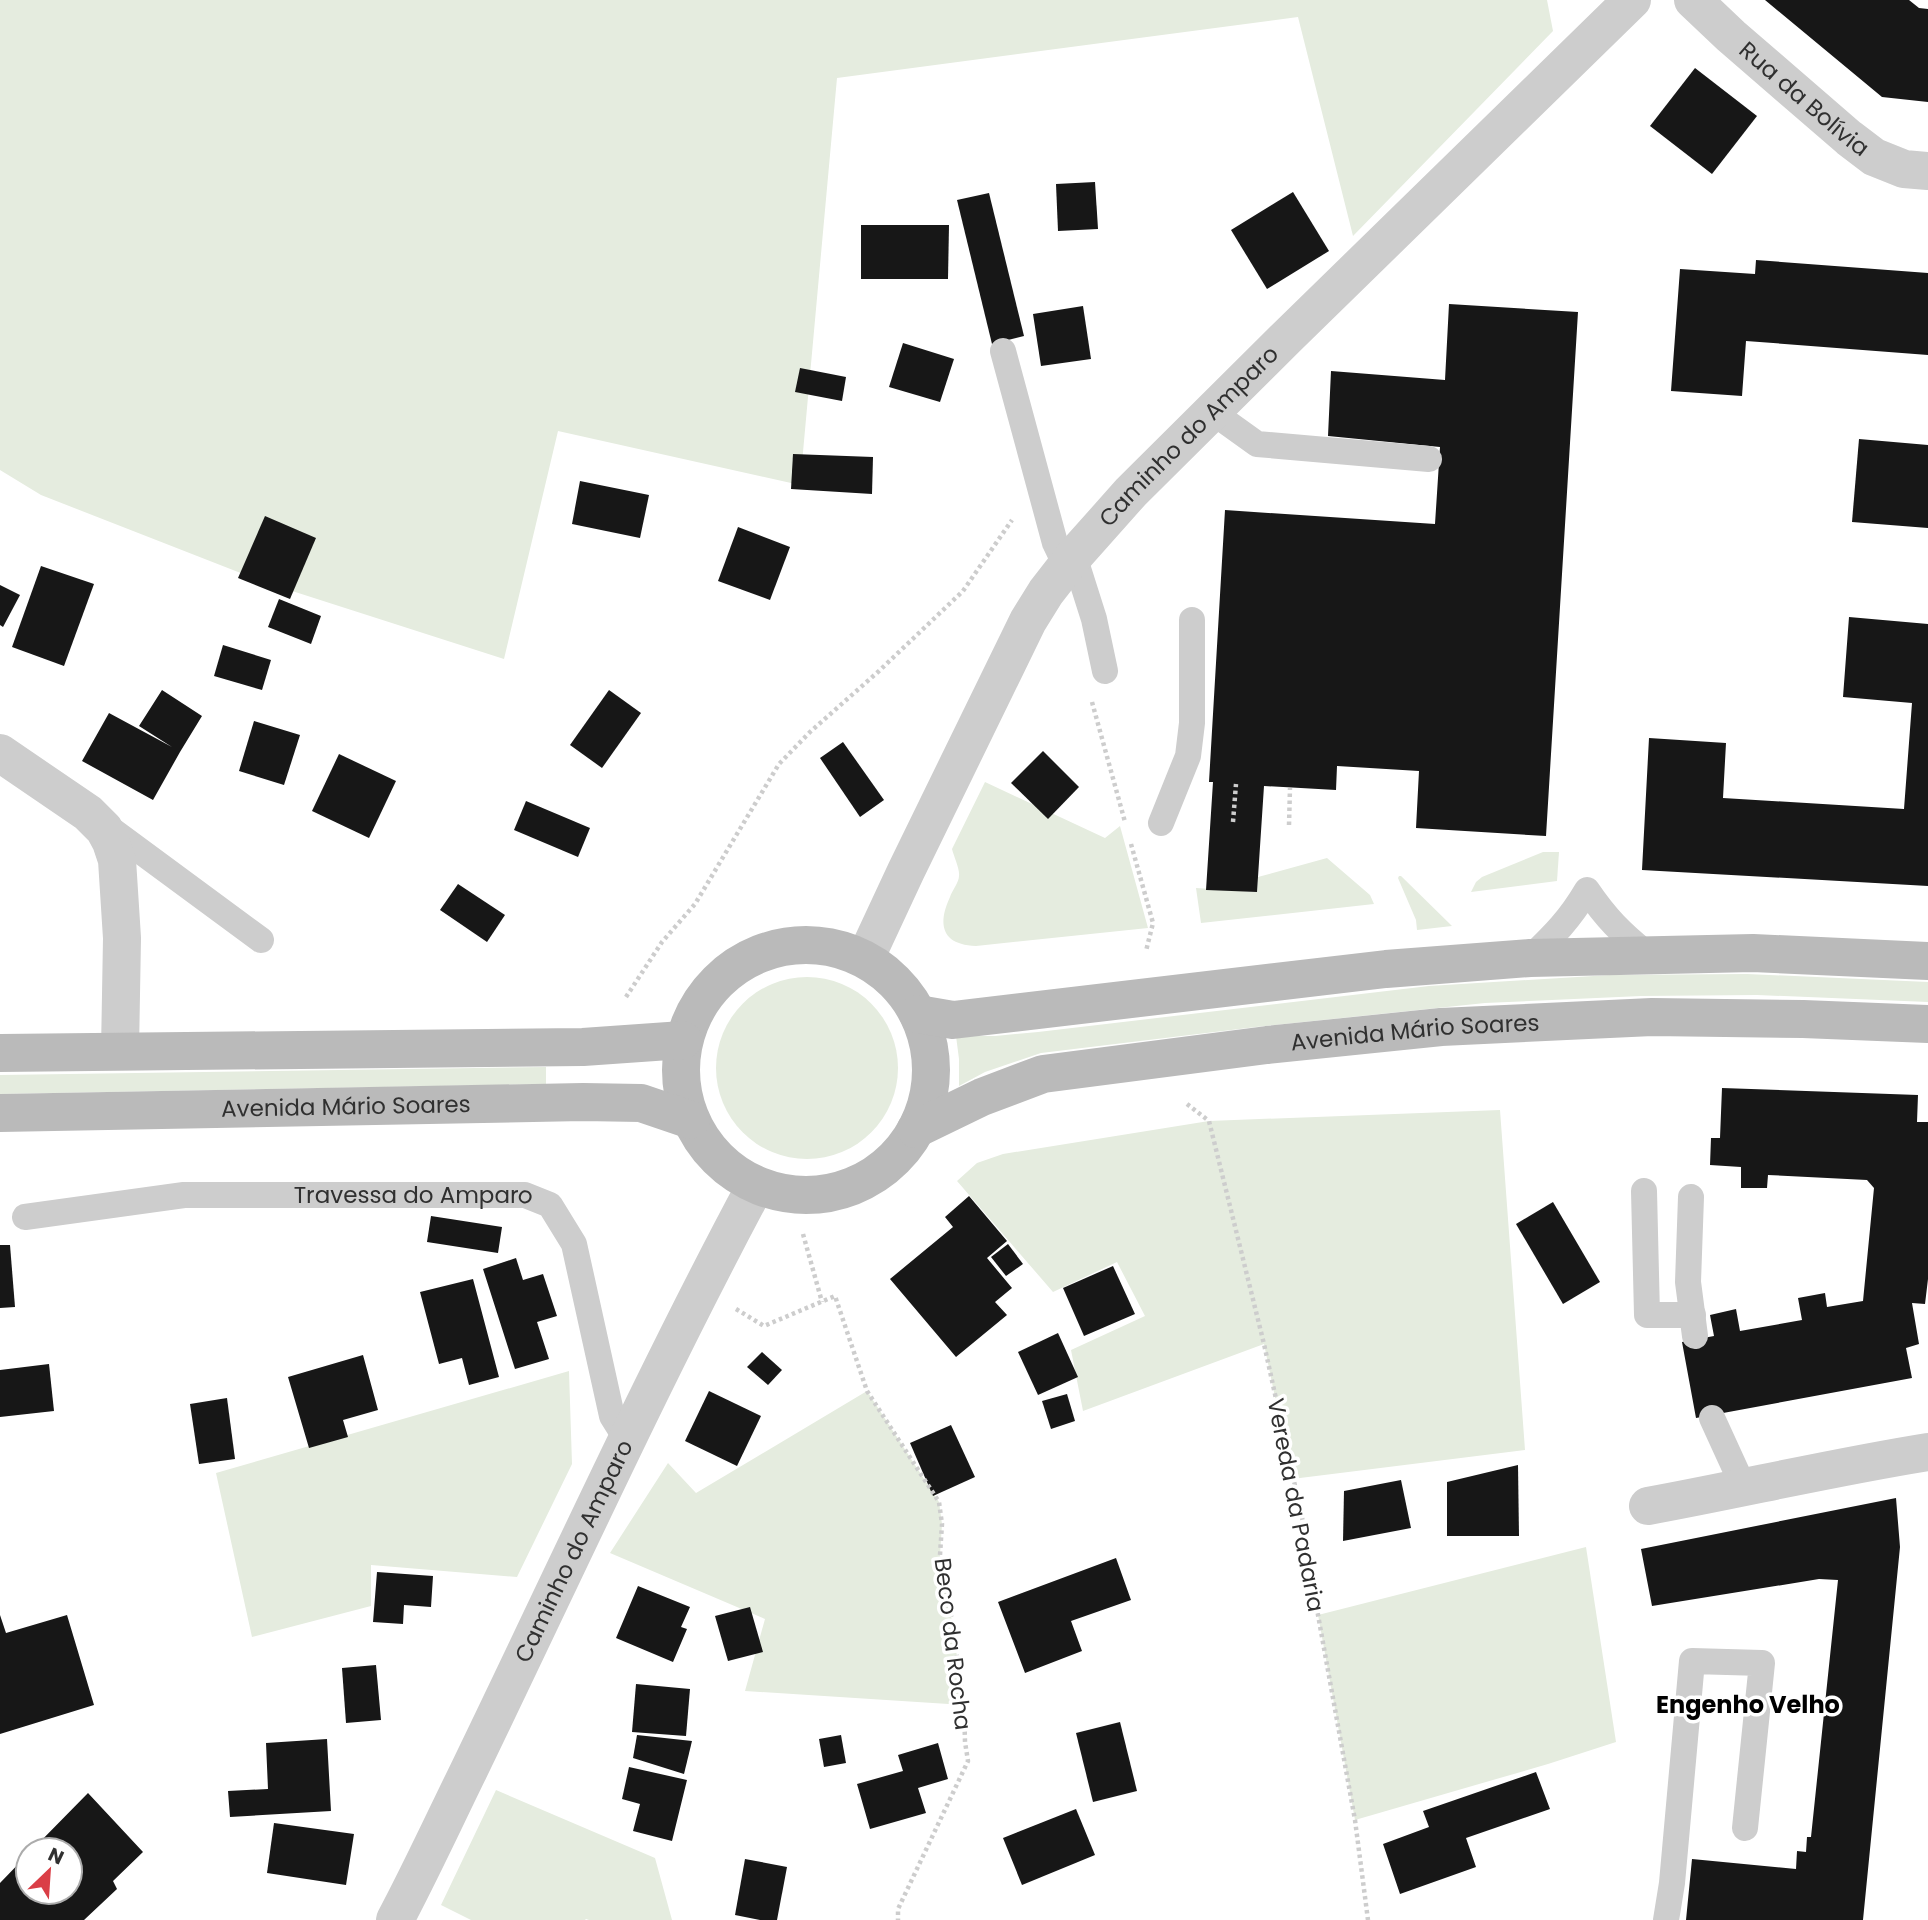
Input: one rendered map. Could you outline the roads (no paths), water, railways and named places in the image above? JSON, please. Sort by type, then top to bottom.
[{"type":"main road","points":[[802,944],[834,948],[864,959],[886,974],[905,992],[918,1014],[930,1052],[929,1092],[916,1129],[894,1159],[864,1181],[829,1193],[792,1195],[756,1185],[726,1167],[703,1141],[691,1119],[680,1075],[683,1040],[695,1010],[714,983],[740,964],[769,950],[802,944]]},
{"type":"main road","points":[[918,1014],[953,1020],[1386,969],[1530,958],[1754,953],[1928,961]]},
{"type":"main road","name":"Avenida Mário Soares","points":[[916,1129],[982,1097],[1043,1074],[1294,1042],[1441,1027],[1652,1017],[1928,1024]]},
{"type":"main road","points":[[0,1053],[583,1047],[683,1040]]},
{"type":"main road","name":"Avenida Mário Soares","points":[[0,1114],[583,1102],[641,1104],[691,1119]]},
{"type":"street","name":"Caminho do Amparo","points":[[864,959],[1028,621],[1070,561],[1130,492],[1211,411],[1632,0]]},
{"type":"street","name":"Rua da Bolívia","points":[[1693,0],[1731,36],[1874,157],[1904,169],[1928,171]]},
{"type":"street","points":[[0,752],[88,813],[111,842],[117,860],[122,938],[120,1051]]},
{"type":"street","name":"Caminho do Amparo","points":[[396,1920],[627,1440],[756,1185]]},
{"type":"street","points":[[1648,1506],[1928,1452]]},
{"type":"lane","points":[[1003,351],[1055,543],[1070,561],[1094,619],[1105,671]]},
{"type":"lane","points":[[1211,411],[1257,444],[1429,459]]},
{"type":"lane","points":[[1161,823],[1188,756],[1192,723],[1192,620]]},
{"type":"lane","points":[[88,813],[261,940]]},
{"type":"lane","points":[[1530,958],[1564,925],[1587,890],[1619,932],[1647,954]]},
{"type":"lane","points":[[1644,1191],[1647,1315],[1694,1326],[1688,1282],[1691,1197]]},
{"type":"lane","name":"Travessa do Amparo","points":[[25,1217],[184,1195],[526,1195],[551,1205],[574,1244],[612,1416],[627,1440]]},
{"type":"lane","points":[[1712,1418],[1744,1488]]},
{"type":"lane","points":[[1666,1920],[1672,1883],[1692,1661],[1762,1663],[1745,1828]]},
{"type":"district","name":"Engenho Velho","points":[[1748,1705]]}]
